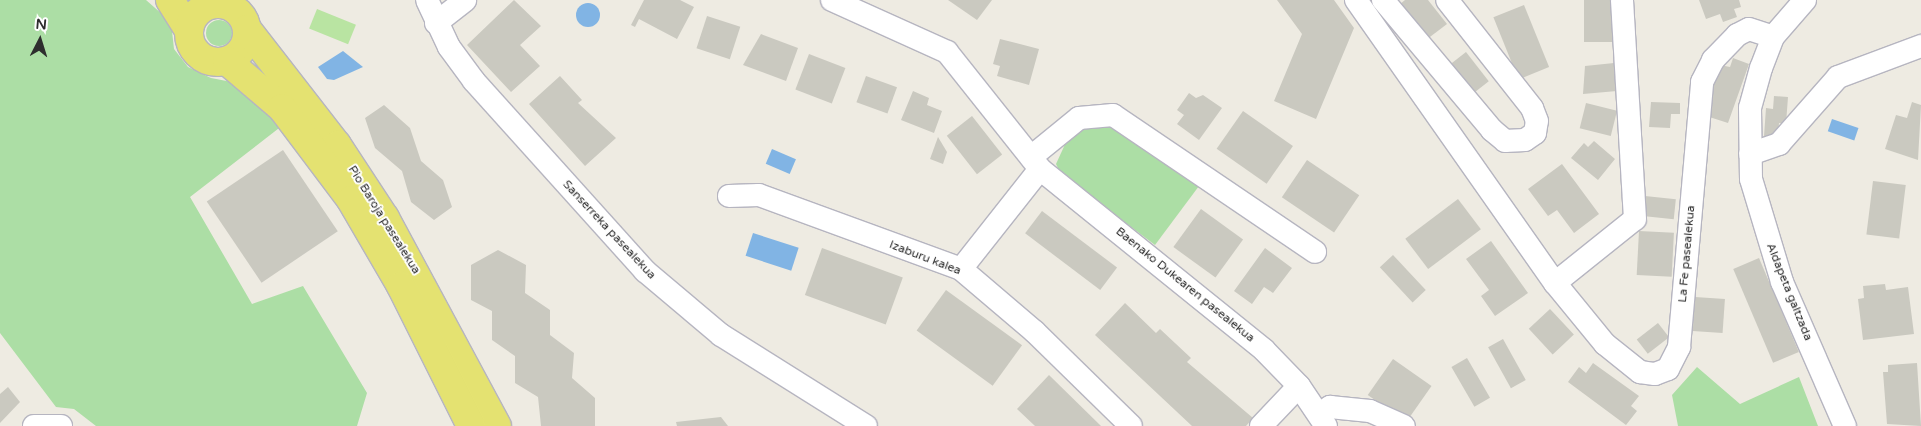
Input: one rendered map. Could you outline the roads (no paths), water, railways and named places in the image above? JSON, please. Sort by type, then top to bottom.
[{"type":"main road","points":[[170,0],[189,31],[197,53],[211,61],[227,60],[240,52],[247,30],[241,15],[229,6],[203,3],[189,31]]},
{"type":"main road","name":"Pio Baroja pasealekua","points":[[247,30],[337,145],[385,218],[497,426]]},
{"type":"main road","name":"Pio Baroja pasealekua","points":[[227,60],[282,108],[351,200],[401,286],[471,426]]},
{"type":"street","name":"Sanserreka pasealekua","points":[[426,0],[436,23],[474,81],[645,271],[721,335],[866,426]]},
{"type":"street","points":[[436,23],[465,0]]},
{"type":"street","name":"Baenako Dukearen pasealekua","points":[[832,0],[947,52],[1036,163],[1210,304],[1299,386],[1323,420]]},
{"type":"street","name":"La Fe pasealekua","points":[[1356,0],[1555,284],[1621,358],[1640,372],[1655,374],[1668,369],[1679,347],[1702,82],[1713,60],[1737,35],[1749,29],[1773,37]]},
{"type":"street","points":[[1383,0],[1492,130],[1506,141],[1525,140],[1534,133],[1537,121],[1532,108],[1447,0]]},
{"type":"street","points":[[1555,284],[1635,220],[1622,0]]},
{"type":"street","name":"Aldapeta galtzada","points":[[1805,0],[1773,37],[1750,108],[1751,179],[1765,234],[1845,426]]},
{"type":"street","points":[[1750,154],[1779,144],[1838,77],[1921,46]]},
{"type":"street","points":[[960,268],[1036,163],[1079,118],[1114,115],[1315,252]]},
{"type":"street","name":"Izaburu kalea","points":[[729,196],[759,195],[960,268],[1035,332],[1131,426]]},
{"type":"street","points":[[1261,426],[1299,386]]},
{"type":"street","points":[[1323,420],[1330,407],[1370,411],[1404,426]]},
{"type":"street","points":[[34,426],[61,426]]},
{"type":"water","points":[[588,3],[597,6],[600,15],[597,24],[588,27],[579,24],[576,15],[579,6]]},
{"type":"water","points":[[343,51],[363,67],[334,80],[327,79],[318,67]]},
{"type":"water","points":[[1832,119],[1858,128],[1854,140],[1828,131]]},
{"type":"water","points":[[772,149],[796,159],[790,174],[766,164]]},
{"type":"water","points":[[753,233],[799,248],[791,271],[746,256]]}]
